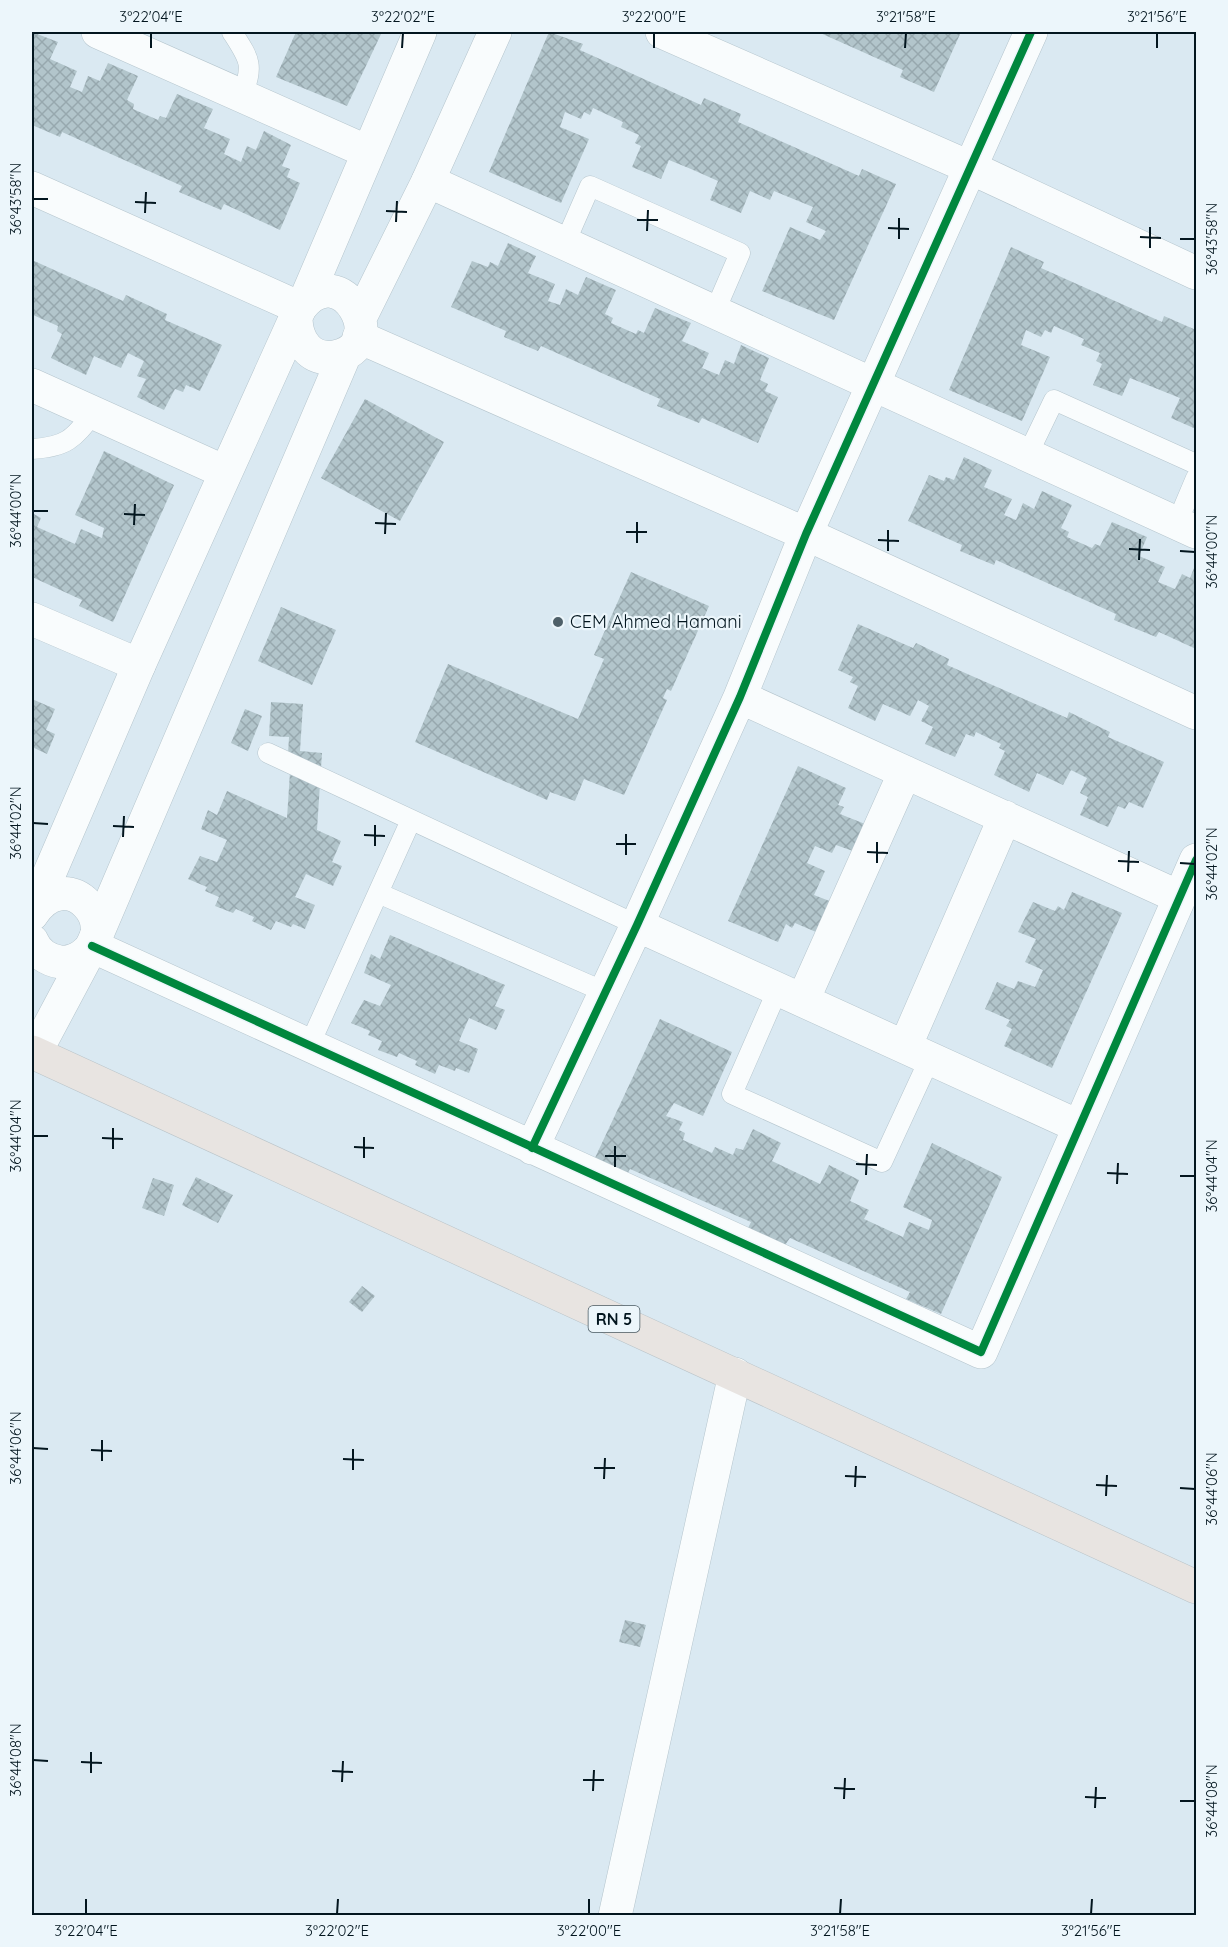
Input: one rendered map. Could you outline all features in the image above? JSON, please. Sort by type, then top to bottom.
[{"type":"main road","name":"RN 5","points":[[33,1053],[1197,1587]]},
{"type":"street","points":[[98,32],[368,152]]},
{"type":"street","points":[[32,914],[139,665],[300,310],[420,32]]},
{"type":"street","points":[[33,1053],[92,946],[355,336],[495,32]]},
{"type":"street","points":[[662,32],[969,167],[1197,273]]},
{"type":"street","points":[[532,1148],[637,925],[740,697],[806,534],[1031,32]]},
{"type":"street","points":[[428,181],[1187,528]]},
{"type":"street","points":[[32,188],[300,310]]},
{"type":"street","points":[[337,293],[348,298],[355,336],[335,357],[314,355],[300,340],[300,310],[315,295],[337,293]]},
{"type":"street","points":[[355,336],[806,534],[1197,713]]},
{"type":"street","points":[[32,385],[225,472]]},
{"type":"street","points":[[32,619],[139,665]]},
{"type":"street","points":[[740,697],[1179,897]]},
{"type":"street","points":[[791,995],[905,772]]},
{"type":"street","points":[[917,1052],[1005,817]]},
{"type":"street","points":[[92,946],[981,1352],[1078,1126],[1197,860]]},
{"type":"street","points":[[32,914],[47,897],[57,893],[79,897],[88,903],[97,923],[97,934],[92,946],[76,960],[64,962],[42,955],[32,941]]},
{"type":"street","points":[[637,925],[1078,1126]]},
{"type":"street","points":[[615,1916],[735,1374]]},
{"type":"lane","points":[[232,32],[246,56],[250,72],[242,96]]},
{"type":"lane","points":[[565,243],[590,186],[740,253],[715,311]]},
{"type":"lane","points":[[1028,454],[1054,400],[1197,464]]},
{"type":"lane","points":[[32,449],[61,444],[76,437],[93,413]]},
{"type":"lane","points":[[1187,528],[1197,478]]},
{"type":"lane","points":[[268,753],[637,925]]},
{"type":"lane","points":[[309,1046],[411,820]]},
{"type":"lane","points":[[378,893],[605,992]]},
{"type":"lane","points":[[791,995],[732,1094],[882,1162],[917,1052]]},
{"type":"building","points":[[32,32],[58,42],[50,59],[77,71],[70,87],[82,92],[88,76],[100,81],[108,63],[138,76],[127,100],[134,104],[133,109],[158,120],[160,116],[166,118],[177,94],[213,109],[204,128],[230,139],[224,154],[241,162],[247,146],[256,150],[264,131],[291,145],[282,166],[290,169],[287,177],[300,183],[280,230],[224,204],[221,210],[179,192],[182,186],[62,132],[60,137],[32,125]]},
{"type":"building","points":[[296,32],[382,32],[347,106],[276,77]]},
{"type":"building","points":[[549,32],[583,44],[580,50],[701,105],[704,98],[741,114],[738,122],[859,176],[862,169],[896,184],[834,320],[762,291],[790,227],[820,240],[826,231],[806,222],[813,207],[774,191],[770,200],[750,191],[741,213],[710,200],[718,181],[691,169],[669,160],[661,179],[632,167],[641,146],[635,143],[639,135],[621,127],[623,122],[593,108],[590,115],[584,112],[581,119],[565,112],[560,127],[589,139],[561,203],[489,172]]},
{"type":"building","points":[[818,32],[961,32],[934,92],[900,77],[903,70]]},
{"type":"building","points":[[508,243],[536,256],[528,273],[555,284],[548,301],[560,305],[566,289],[578,295],[586,277],[616,290],[605,314],[613,318],[611,323],[636,334],[638,330],[644,333],[655,308],[691,323],[682,341],[709,353],[702,368],[719,375],[725,360],[734,364],[741,345],[769,358],[760,380],[768,384],[765,391],[778,397],[758,443],[702,418],[699,423],[657,406],[660,399],[541,346],[538,351],[504,337],[506,331],[451,307],[472,261],[488,267],[490,262],[498,266]]},
{"type":"building","points":[[1011,247],[1044,262],[1041,268],[1162,322],[1164,316],[1196,330],[1196,429],[1171,418],[1180,398],[1130,378],[1122,396],[1093,385],[1102,364],[1096,361],[1100,353],[1081,345],[1084,339],[1054,326],[1051,333],[1045,330],[1041,337],[1026,330],[1021,345],[1050,357],[1022,421],[949,390]]},
{"type":"building","points":[[32,260],[123,301],[126,295],[167,314],[165,320],[222,345],[200,391],[186,385],[183,392],[175,389],[164,410],[137,397],[146,379],[137,376],[144,361],[128,353],[121,368],[94,356],[86,375],[51,358],[62,334],[57,331],[58,326],[33,315],[32,318]]},
{"type":"building","points":[[365,399],[444,442],[400,521],[321,478]]},
{"type":"building","points":[[104,451],[174,485],[113,622],[79,606],[82,600],[32,577],[32,513],[41,518],[37,527],[75,544],[81,529],[102,538],[104,528],[75,515]]},
{"type":"building","points":[[964,457],[992,470],[984,487],[1012,499],[1004,515],[1016,520],[1023,503],[1034,509],[1042,491],[1072,505],[1061,528],[1069,532],[1067,537],[1092,548],[1095,544],[1100,546],[1112,522],[1147,537],[1139,556],[1165,567],[1158,582],[1175,589],[1182,574],[1190,578],[1196,563],[1196,649],[1159,632],[1156,637],[1114,620],[1116,614],[996,560],[994,565],[960,551],[962,545],[908,521],[929,475],[944,481],[946,477],[954,480]]},
{"type":"building","points":[[631,572],[709,606],[671,691],[667,689],[663,698],[667,700],[624,795],[584,779],[575,801],[550,792],[547,800],[415,742],[448,664],[578,719],[604,659],[594,655]]},
{"type":"building","points":[[281,607],[336,630],[312,685],[258,661]]},
{"type":"building","points":[[858,624],[913,648],[916,643],[949,659],[947,665],[1067,718],[1069,712],[1110,732],[1108,737],[1164,762],[1143,808],[1129,802],[1125,809],[1118,806],[1108,827],[1080,815],[1088,797],[1080,793],[1087,778],[1071,770],[1063,785],[1037,773],[1029,792],[994,775],[1005,751],[999,748],[1001,744],[976,732],[974,737],[966,734],[955,757],[925,744],[933,727],[921,721],[929,706],[918,700],[910,716],[883,704],[875,721],[848,708],[858,686],[850,682],[853,677],[838,670]]},
{"type":"building","points":[[32,699],[55,709],[46,730],[55,734],[47,754],[32,747]]},
{"type":"building","points":[[271,702],[303,704],[300,751],[322,753],[317,830],[341,841],[332,862],[342,866],[333,886],[306,874],[295,897],[315,905],[305,929],[276,921],[271,930],[252,921],[254,917],[236,909],[233,913],[215,906],[219,897],[205,891],[207,887],[188,879],[200,856],[217,862],[227,840],[201,829],[208,810],[217,815],[227,791],[287,818],[290,772],[287,771],[289,737],[269,736]]},
{"type":"building","points":[[245,709],[262,716],[248,751],[231,743]]},
{"type":"building","points":[[798,766],[846,788],[838,805],[844,807],[840,814],[865,824],[853,851],[836,845],[832,853],[815,846],[807,863],[825,871],[814,895],[832,902],[816,932],[795,923],[792,928],[786,924],[778,942],[728,921]]},
{"type":"building","points":[[1072,892],[1122,913],[1052,1068],[1004,1046],[1012,1029],[1006,1026],[1010,1020],[985,1009],[997,982],[1014,989],[1018,981],[1035,987],[1043,970],[1025,962],[1036,939],[1018,932],[1033,902],[1055,911],[1058,906],[1064,910]]},
{"type":"building","points":[[390,935],[505,985],[495,1006],[505,1010],[496,1030],[469,1018],[459,1041],[478,1049],[469,1073],[439,1065],[435,1074],[415,1065],[417,1061],[399,1053],[397,1057],[378,1050],[382,1041],[368,1035],[370,1031],[351,1023],[364,1000],[380,1006],[391,985],[364,973],[371,954],[380,959]]},
{"type":"building","points":[[660,1019],[732,1052],[703,1116],[674,1103],[666,1116],[683,1122],[679,1130],[685,1133],[683,1140],[712,1153],[715,1147],[733,1155],[736,1148],[743,1150],[753,1129],[781,1143],[772,1161],[820,1184],[829,1165],[859,1180],[850,1201],[869,1210],[864,1219],[903,1237],[909,1222],[929,1230],[932,1220],[903,1207],[932,1143],[1002,1177],[941,1314],[906,1299],[910,1292],[790,1238],[785,1245],[748,1228],[751,1222],[630,1169],[627,1174],[594,1160]]},
{"type":"building","points":[[196,1177],[233,1195],[218,1223],[182,1205]]},
{"type":"building","points":[[153,1178],[174,1185],[164,1216],[142,1208]]},
{"type":"building","points":[[362,1286],[375,1296],[362,1312],[349,1302]]},
{"type":"building","points":[[625,1620],[646,1625],[640,1647],[619,1642]]},
{"type":"cycle path","points":[[532,1148],[637,925],[740,697],[806,534],[1031,32]]},
{"type":"cycle path","points":[[92,946],[981,1352],[1196,860]]},
{"type":"place","name":"CEM Ahmed Hamani","points":[[558,622]]}]
